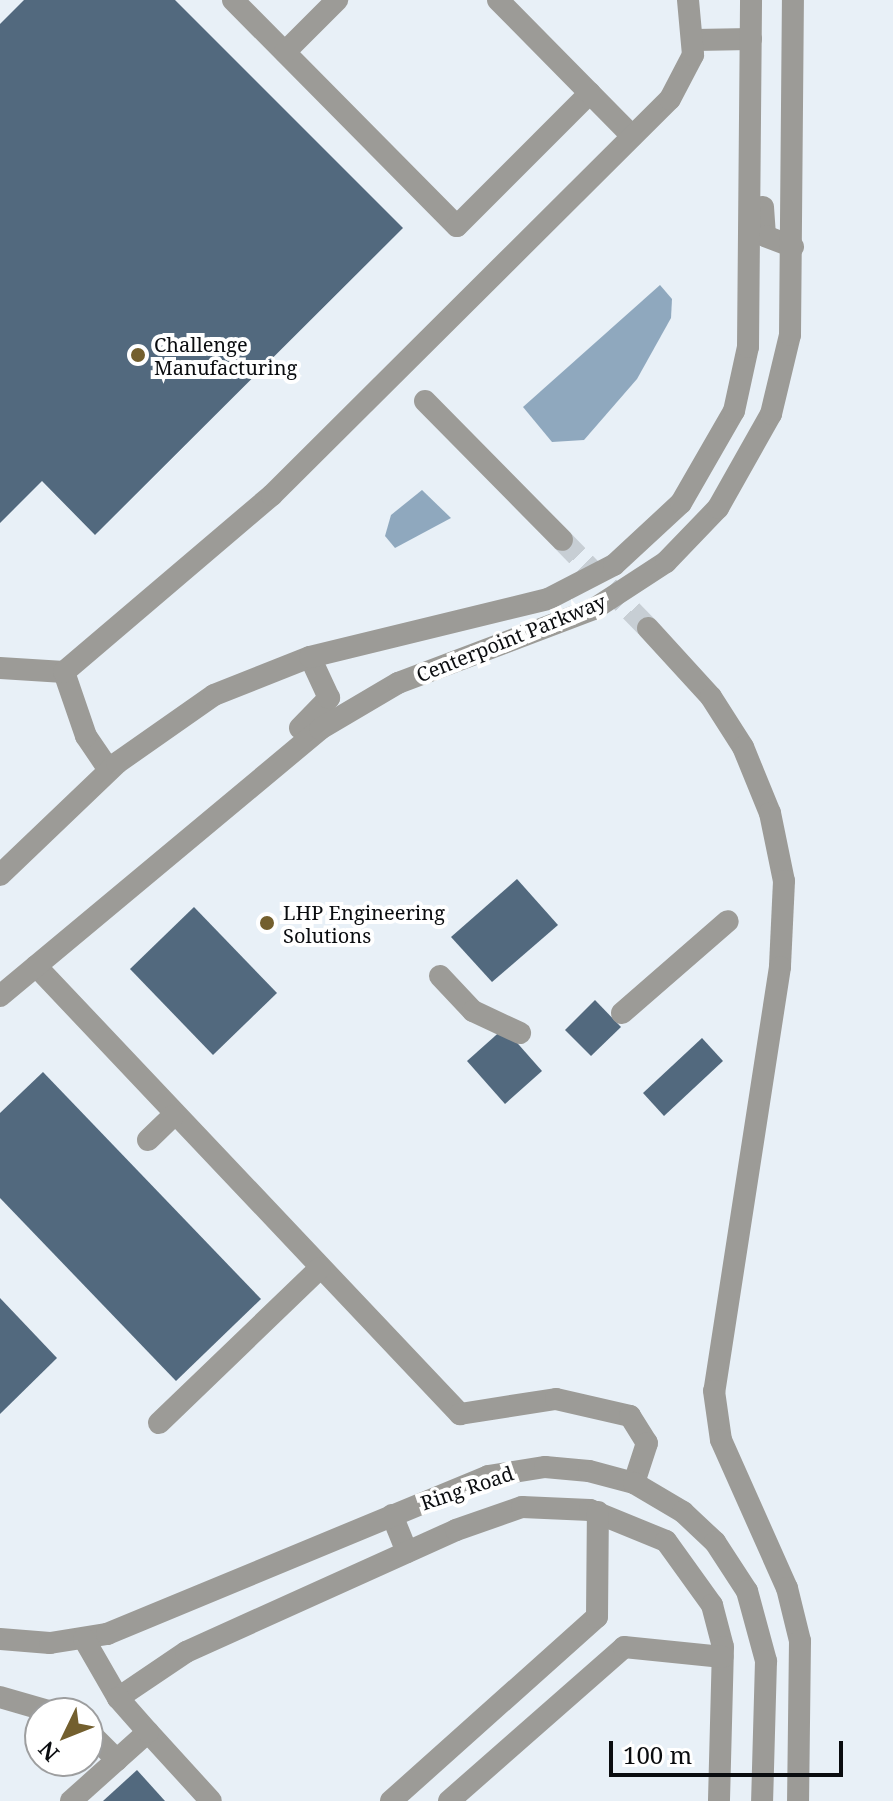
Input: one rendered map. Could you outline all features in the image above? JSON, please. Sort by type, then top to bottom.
[{"type":"street","points":[[233,0],[457,226],[590,93]]},
{"type":"street","points":[[285,52],[337,0]]},
{"type":"street","points":[[498,0],[632,136]]},
{"type":"street","points":[[0,668],[64,672],[272,495],[680,86],[695,40],[688,0]]},
{"type":"street","name":"Centerpoint Parkway","points":[[0,875],[109,770],[214,695],[310,657],[548,599],[614,565],[681,503],[708,464],[742,381],[750,310],[751,0]]},
{"type":"street","name":"Centerpoint Parkway","points":[[0,996],[154,865],[332,721],[411,677],[594,609],[696,535],[736,484],[771,414],[790,335],[793,0]]},
{"type":"street","points":[[695,40],[751,39]]},
{"type":"street","points":[[750,134],[763,153],[765,236],[793,247]]},
{"type":"street","points":[[425,401],[562,540]]},
{"type":"street","points":[[648,628],[711,697],[743,747],[770,813],[784,881],[783,944],[714,1391],[733,1475],[787,1588],[800,1641],[798,1801]]},
{"type":"street","points":[[154,865],[188,822],[321,711],[328,686],[310,657]]},
{"type":"street","points":[[64,672],[86,736],[109,770]]},
{"type":"street","points":[[622,1013],[728,921]]},
{"type":"street","points":[[36,966],[173,1116],[460,1414],[556,1399],[630,1416],[647,1443],[634,1483]]},
{"type":"street","points":[[440,976],[473,1011],[520,1033]]},
{"type":"street","points":[[148,1140],[173,1116]]},
{"type":"street","points":[[159,1423],[320,1268]]},
{"type":"street","name":"Ring Road","points":[[0,1639],[84,1639],[488,1476],[531,1468],[575,1468],[634,1483],[705,1531],[753,1605],[767,1676],[762,1801]]},
{"type":"street","points":[[118,1698],[186,1652],[407,1552],[522,1507],[598,1512],[666,1541],[693,1571],[712,1605],[722,1657],[719,1801]]},
{"type":"street","points":[[391,1801],[597,1617],[598,1512]]},
{"type":"street","points":[[392,1515],[407,1552]]},
{"type":"street","points":[[84,1639],[118,1698],[211,1801]]},
{"type":"street","points":[[449,1801],[624,1647],[722,1657]]},
{"type":"street","points":[[0,1697],[24,1704]]},
{"type":"street","points":[[71,1801],[148,1732]]},
{"type":"street","points":[[104,1747],[117,1760]]},
{"type":"water","points":[[660,285],[672,299],[671,318],[637,379],[584,440],[552,442],[523,407]]},
{"type":"water","points":[[422,490],[451,518],[395,548],[385,536],[391,515]]},
{"type":"building","name":"Challenge Manufacturing","points":[[24,0],[175,0],[403,228],[95,535],[42,481],[0,523],[0,24]]},
{"type":"building","points":[[517,879],[558,925],[492,982],[451,937]]},
{"type":"building","points":[[194,907],[277,993],[213,1055],[130,969]]},
{"type":"building","points":[[595,1000],[621,1027],[591,1056],[565,1030]]},
{"type":"building","points":[[504,1028],[542,1071],[505,1104],[467,1061]]},
{"type":"building","points":[[702,1038],[723,1061],[664,1116],[643,1093]]},
{"type":"building","points":[[43,1072],[261,1299],[176,1381],[0,1198],[0,1113]]},
{"type":"building","points":[[0,1298],[57,1358],[0,1414]]},
{"type":"building","points":[[137,1770],[165,1801],[103,1801]]},
{"type":"tunnel","points":[[562,540],[648,628]]},
{"type":"place","name":"Challenge Manufacturing","points":[[138,355]]},
{"type":"place","name":"LHP Engineering Solutions","points":[[267,923]]}]
